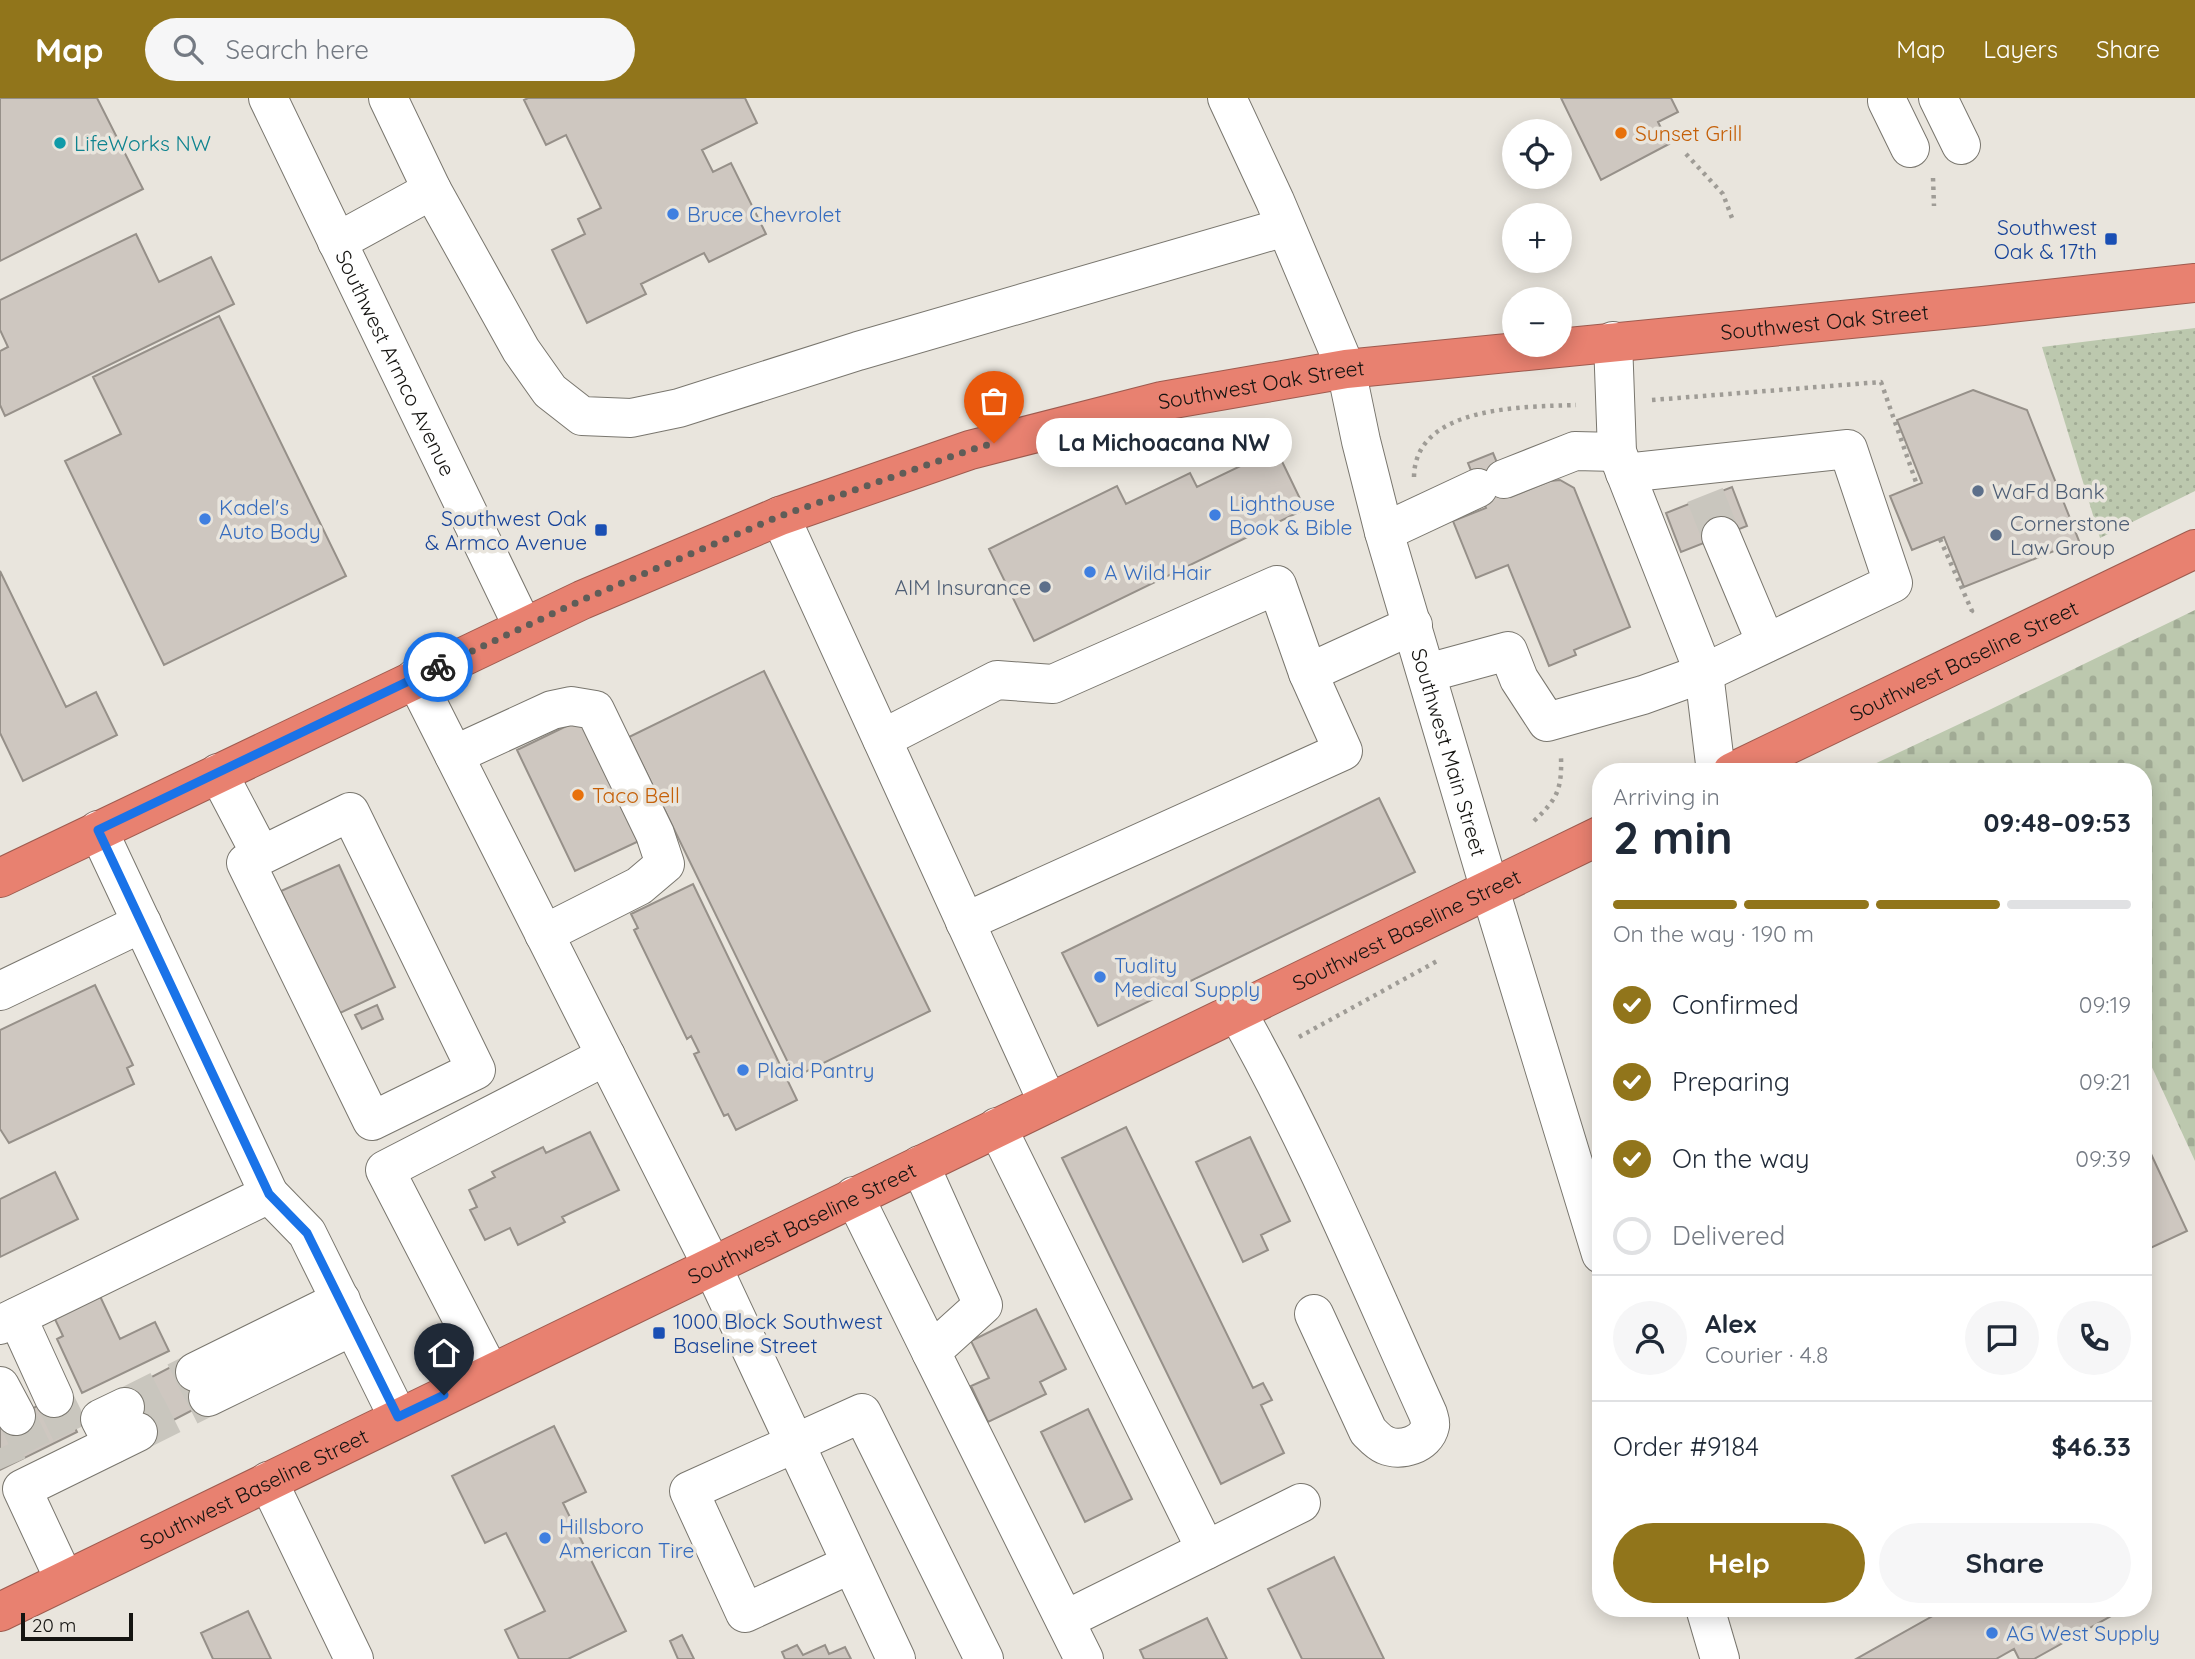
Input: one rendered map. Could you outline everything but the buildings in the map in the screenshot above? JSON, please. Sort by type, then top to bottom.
[{"type":"highway","name":"Southwest Oak Street","points":[[0,877],[523,627],[780,516],[970,450],[1042,430],[1162,401],[1346,369],[2195,283]]},
{"type":"highway","name":"Southwest Baseline Street","points":[[1751,763],[2195,548]]},
{"type":"highway","name":"Southwest Baseline Street","points":[[0,1612],[1592,839]]},
{"type":"street","name":"Southwest Armco Avenue","points":[[268,98],[523,627]]},
{"type":"street","points":[[388,98],[432,190],[521,350],[550,391],[582,416],[631,418],[679,408],[872,347],[1285,227]]},
{"type":"street","name":"Southwest Main Street","points":[[1227,98],[1275,201],[1346,369],[1384,532],[1592,1224]]},
{"type":"street","points":[[1938,98],[1961,145]]},
{"type":"street","points":[[1887,101],[1910,148]]},
{"type":"street","points":[[337,242],[432,190]]},
{"type":"street","points":[[1613,341],[1621,463],[1704,673],[1715,763]]},
{"type":"street","points":[[1384,532],[1491,484],[1575,451],[1700,480],[1848,449],[1893,583],[1704,673],[1643,695],[1547,722],[1519,679],[1508,651],[1427,673]]},
{"type":"street","points":[[780,516],[1048,1103]]},
{"type":"street","points":[[1721,536],[1766,643]]},
{"type":"street","points":[[882,739],[997,680],[1053,684],[1277,585],[1308,673],[1343,751],[965,922]]},
{"type":"street","points":[[1308,673],[1413,625]]},
{"type":"street","points":[[415,678],[712,1266],[896,1659]]},
{"type":"street","points":[[454,755],[552,710],[571,706],[595,710],[655,834],[665,864],[639,886],[544,934]]},
{"type":"street","points":[[218,773],[261,855]]},
{"type":"street","points":[[350,812],[476,1070],[372,1121],[246,863],[261,855],[350,812]]},
{"type":"street","points":[[98,830],[269,1194],[307,1233],[398,1417]]},
{"type":"street","points":[[0,991],[142,923]]},
{"type":"street","points":[[1237,1012],[1300,1132],[1428,1414],[1430,1426],[1423,1438],[1409,1447],[1397,1449],[1382,1444],[1368,1431],[1314,1314]]},
{"type":"street","points":[[490,1373],[385,1170],[606,1056]]},
{"type":"street","points":[[420,1097],[443,1140]]},
{"type":"street","points":[[997,1127],[1206,1550]]},
{"type":"street","points":[[920,1165],[983,1305],[931,1352]]},
{"type":"street","points":[[54,1398],[8,1321],[269,1194]]},
{"type":"street","points":[[854,1196],[1084,1659]]},
{"type":"street","points":[[202,1385],[347,1313]]},
{"type":"street","points":[[851,1564],[745,1613],[689,1491],[862,1413],[984,1659]]},
{"type":"street","points":[[64,1579],[28,1471],[106,1435]]},
{"type":"street","points":[[268,1481],[354,1659]]},
{"type":"street","points":[[1065,1620],[1301,1503]]},
{"type":"street","points":[[1708,1617],[1720,1659]]},
{"type":"path","points":[[1686,154],[1723,194],[1732,218]]},
{"type":"path","points":[[1418,516],[1413,493],[1414,463],[1427,438],[1448,424],[1470,416],[1511,410],[1881,382],[1917,485]]},
{"type":"path","points":[[1940,539],[1972,611],[1959,617]]},
{"type":"path","points":[[1534,821],[1550,807],[1558,791],[1561,775],[1559,718]]},
{"type":"path","points":[[1299,1037],[1440,959]]},
{"type":"green space","points":[[2195,328],[2195,491],[2100,538],[2042,347]]},
{"type":"green space","points":[[2195,610],[2195,1161],[2152,1067],[2152,763],[1876,763]]},
{"type":"tunnel","points":[[1705,495],[1721,536]]},
{"type":"tunnel","points":[[125,1407],[195,1372]]},
{"type":"tunnel","points":[[138,1432],[208,1397]]},
{"type":"tunnel","points":[[54,1398],[72,1435]]},
{"type":"tunnel","points":[[16,1416],[34,1453]]},
{"type":"tunnel","points":[[0,1448],[8,1466]]},
{"type":"way so far","points":[[438,667],[582,600],[780,516],[994,443]]},
{"type":"place","name":"Sunset Grill","points":[[1621,133]]},
{"type":"place","name":"LifeWorks NW","points":[[60,143]]},
{"type":"place","name":"Bruce Chevrolet","points":[[673,214]]},
{"type":"place","name":"Southwest Oak & 17th","points":[[2111,239]]},
{"type":"place","name":"La Michoacana NW","points":[[994,443]]},
{"type":"place","name":"WaFd Bank","points":[[1978,491]]},
{"type":"place","name":"Lighthouse Book & Bible","points":[[1215,515]]},
{"type":"place","name":"Kadel's Auto Body","points":[[205,519]]},
{"type":"place","name":"Southwest Oak & Armco Avenue","points":[[601,530]]},
{"type":"place","name":"Cornerstone Law Group","points":[[1996,535]]},
{"type":"place","name":"A Wild Hair","points":[[1090,572]]},
{"type":"place","name":"AIM Insurance","points":[[1045,587]]},
{"type":"place","name":"Taco Bell","points":[[578,795]]},
{"type":"place","name":"Tuality Medical Supply","points":[[1100,977]]},
{"type":"place","name":"Plaid Pantry","points":[[743,1070]]},
{"type":"place","name":"1000 Block Southwest Baseline Street","points":[[659,1333]]},
{"type":"place","name":"Hillsboro American Tire","points":[[545,1538]]},
{"type":"place","name":"AG West Supply","points":[[1992,1633]]},
{"type":"route","points":[[438,667],[98,830],[269,1194],[307,1233],[398,1417],[444,1395]]}]
